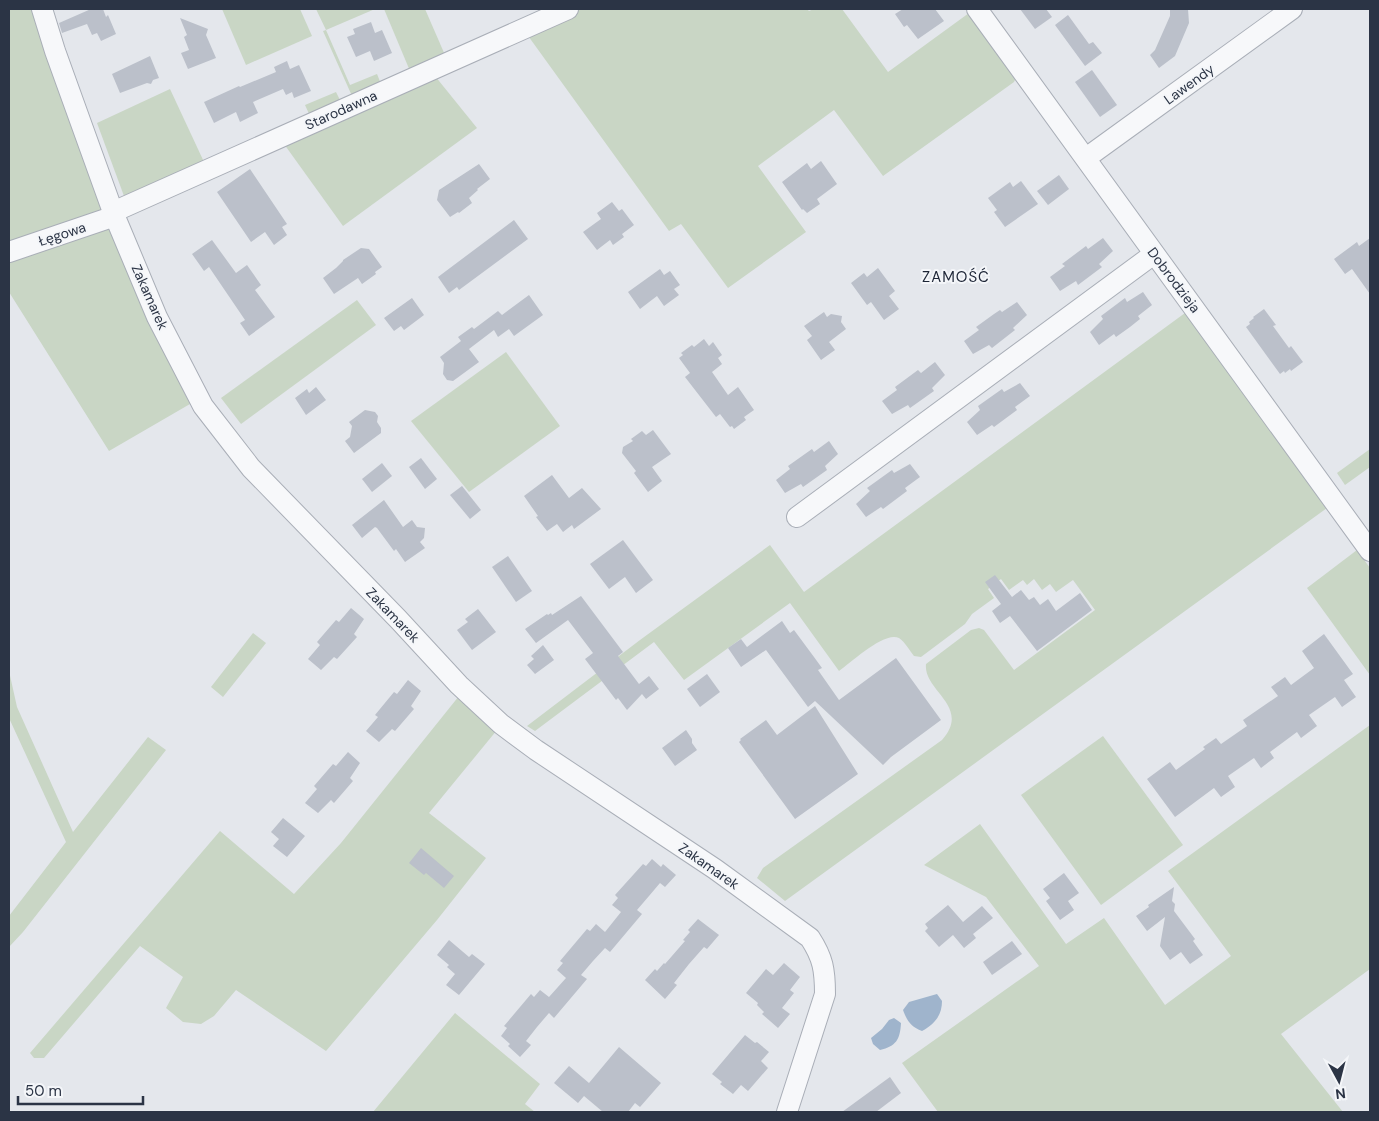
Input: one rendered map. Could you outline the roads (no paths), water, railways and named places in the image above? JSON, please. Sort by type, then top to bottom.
[{"type":"street","name":"Zakamarek","points":[[42,9],[55,51],[114,214],[157,317],[203,406],[251,468],[398,619],[459,685],[501,724],[536,750],[715,869],[810,938],[821,954],[825,974],[825,994],[787,1112]]},
{"type":"street","name":"Starodawna","points":[[114,214],[568,9]]},
{"type":"street","name":"Dobrodzieja","points":[[977,9],[1370,551]]},
{"type":"street","name":"Lawendy","points":[[1086,158],[1292,9]]},
{"type":"street","name":"Łęgowa","points":[[9,252],[114,214]]},
{"type":"street","points":[[797,517],[1154,254]]},
{"type":"water","points":[[937,994],[942,1001],[941,1011],[937,1019],[922,1031],[915,1028],[903,1010],[909,1002]]},
{"type":"water","points":[[894,1018],[901,1023],[900,1034],[893,1044],[880,1050],[873,1044],[871,1038],[889,1020]]},
{"type":"district","name":"ZAMOŚĆ","points":[[956,277]]}]
